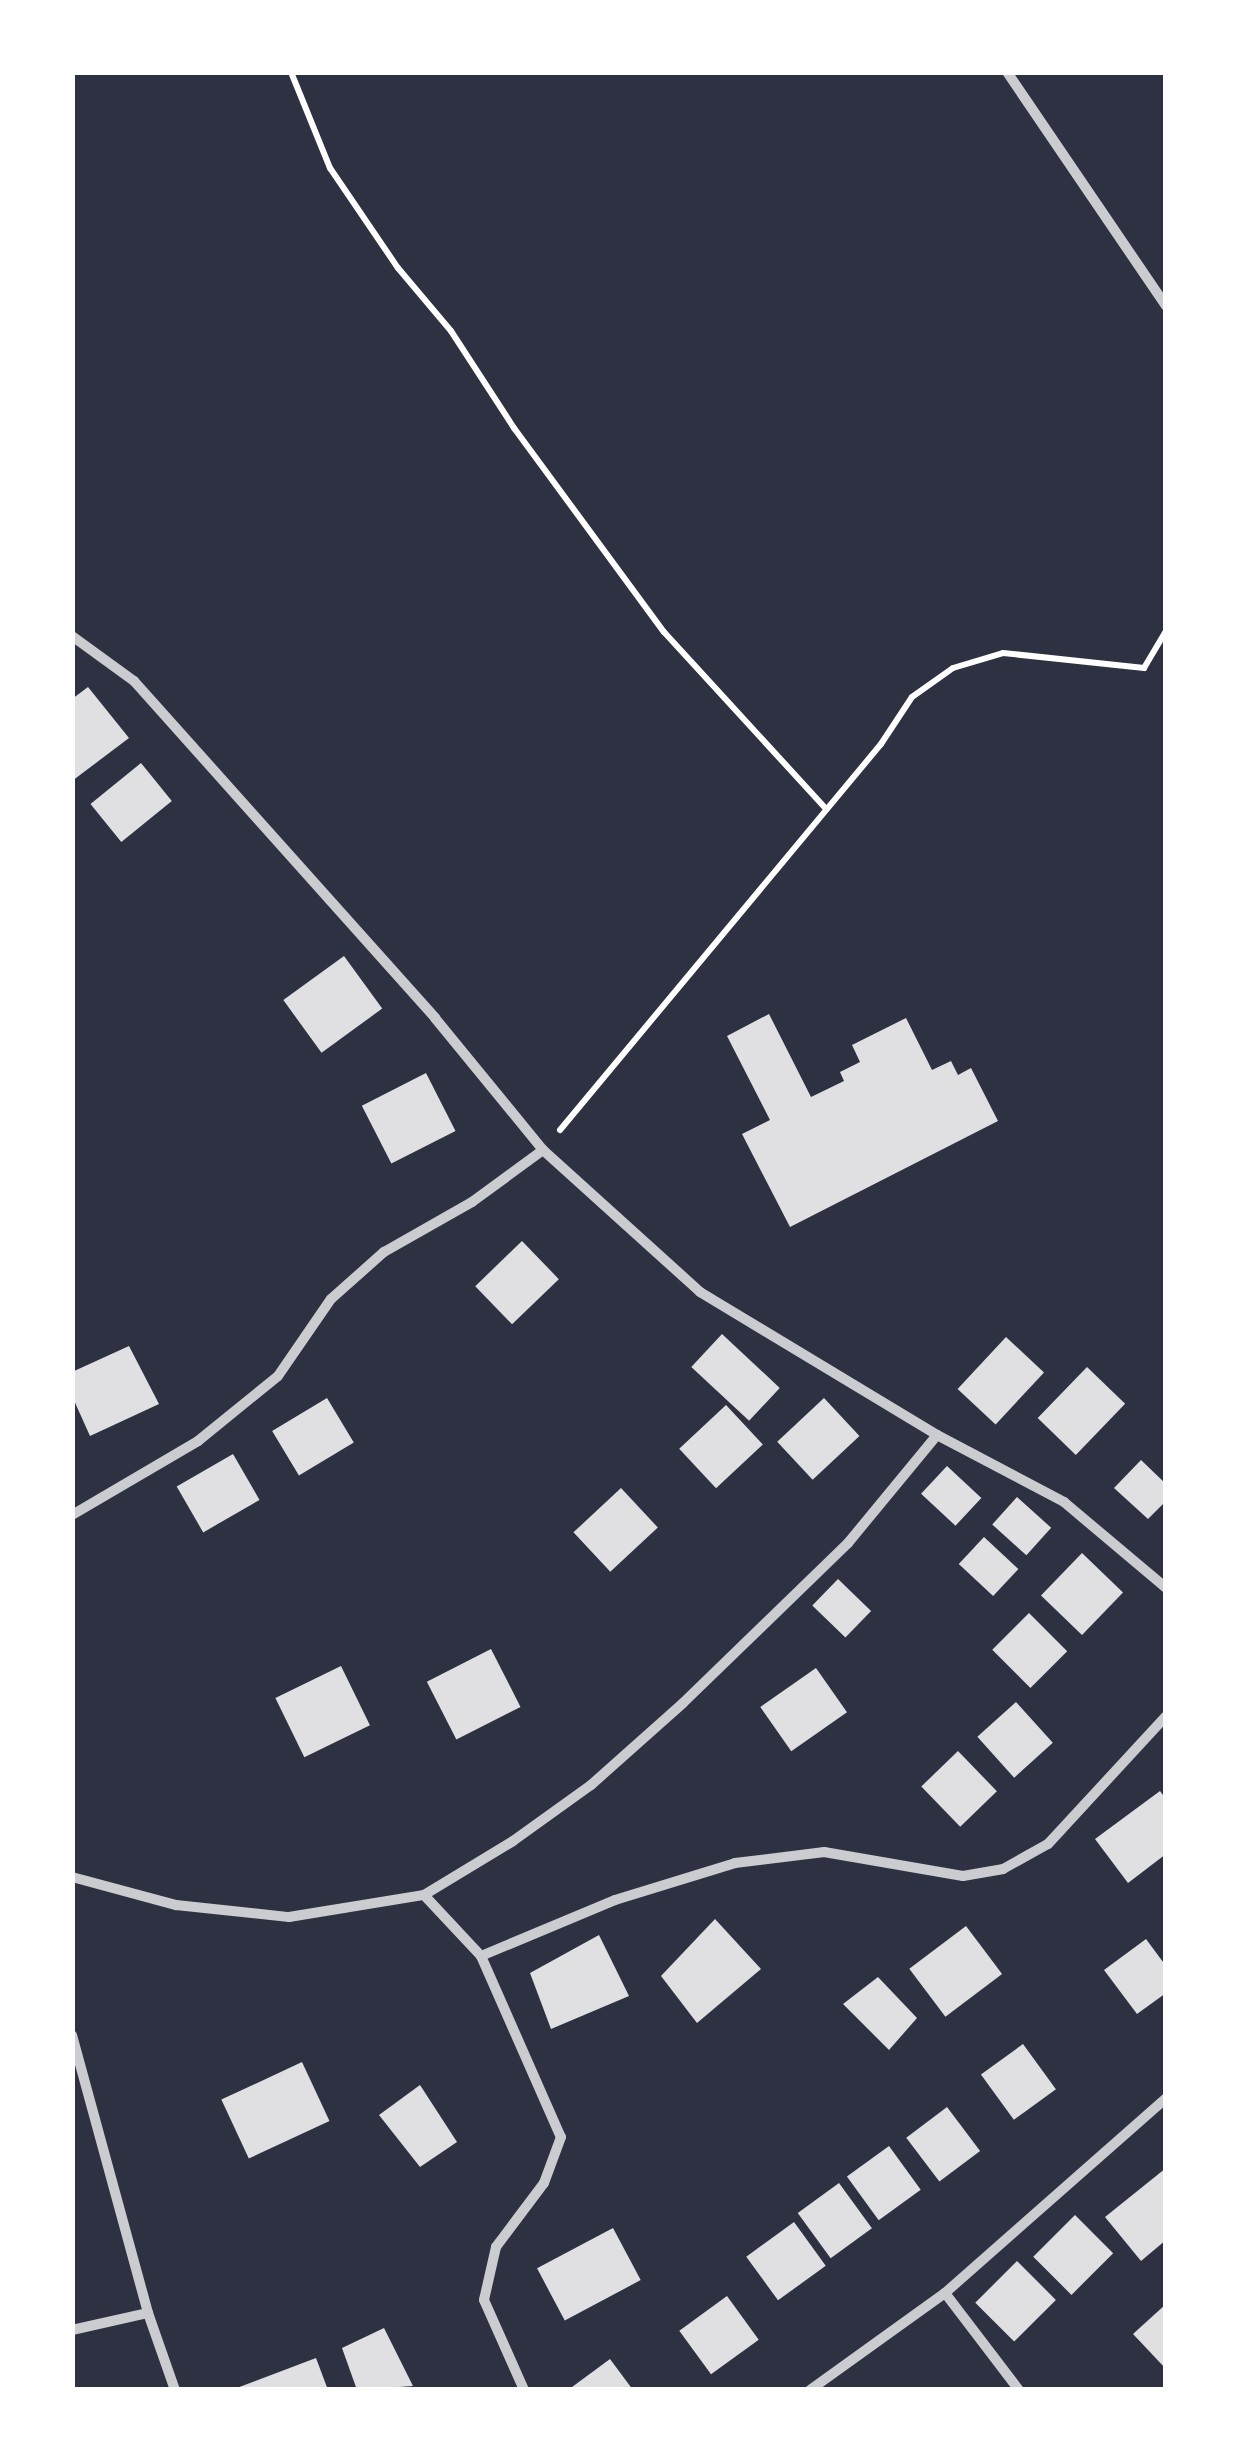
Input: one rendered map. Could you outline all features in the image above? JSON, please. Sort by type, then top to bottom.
[{"type":"street","points":[[1007,72],[1166,306]]},
{"type":"street","points":[[72,636],[134,681],[435,1018],[543,1150],[700,1292],[937,1435],[1064,1502],[1166,1588]]},
{"type":"street","points":[[72,1515],[198,1441],[278,1376],[331,1299],[384,1252],[472,1202],[543,1150]]},
{"type":"street","points":[[72,1878],[176,1905],[289,1917],[424,1895],[513,1841],[591,1785],[683,1703],[848,1543],[937,1435]]},
{"type":"street","points":[[481,1956],[615,1900],[735,1863],[824,1852],[963,1876],[1003,1868],[1048,1844],[1166,1716]]},
{"type":"street","points":[[424,1895],[481,1956],[561,2137],[544,2182],[496,2247],[484,2300],[524,2390]]},
{"type":"street","points":[[72,2036],[148,2313],[175,2390]]},
{"type":"street","points":[[810,2390],[945,2293],[1166,2098]]},
{"type":"street","points":[[945,2293],[1019,2390]]},
{"type":"street","points":[[72,2330],[148,2313]]},
{"type":"path","points":[[292,73],[330,168],[398,268],[451,330],[514,428],[664,632],[825,808]]},
{"type":"path","points":[[543,1150],[881,744],[912,697],[953,668],[1003,653],[1144,668],[1166,631]]},
{"type":"building","points":[[88,687],[129,738],[72,781],[72,699]]},
{"type":"building","points":[[141,763],[172,801],[121,842],[90,804]]},
{"type":"building","points":[[344,956],[382,1009],[322,1053],[283,1000]]},
{"type":"building","points":[[769,1014],[811,1097],[844,1081],[840,1072],[860,1062],[852,1045],[906,1018],[932,1070],[951,1061],[958,1075],[971,1068],[998,1121],[790,1227],[742,1134],[770,1120],[727,1036]]},
{"type":"building","points":[[426,1073],[456,1131],[391,1164],[362,1106]]},
{"type":"building","points":[[522,1241],[559,1279],[512,1324],[475,1286]]},
{"type":"building","points":[[722,1334],[780,1388],[749,1421],[691,1367]]},
{"type":"building","points":[[1006,1337],[1044,1372],[996,1424],[958,1389]]},
{"type":"building","points":[[129,1346],[159,1404],[90,1436],[72,1396],[72,1372]]},
{"type":"building","points":[[1087,1367],[1125,1404],[1076,1455],[1038,1418]]},
{"type":"building","points":[[327,1398],[354,1443],[299,1476],[272,1431]]},
{"type":"building","points":[[824,1398],[859,1436],[813,1480],[777,1442]]},
{"type":"building","points":[[726,1405],[763,1444],[716,1488],[679,1449]]},
{"type":"building","points":[[233,1454],[260,1500],[203,1532],[177,1486]]},
{"type":"building","points":[[1141,1460],[1166,1484],[1166,1501],[1148,1519],[1114,1488]]},
{"type":"building","points":[[947,1466],[981,1498],[955,1526],[921,1494]]},
{"type":"building","points":[[621,1488],[658,1527],[610,1572],[573,1532]]},
{"type":"building","points":[[1017,1497],[1051,1528],[1026,1555],[992,1524]]},
{"type":"building","points":[[984,1537],[1018,1569],[993,1596],[959,1564]]},
{"type":"building","points":[[1082,1553],[1123,1593],[1082,1635],[1041,1595]]},
{"type":"building","points":[[838,1579],[871,1611],[845,1638],[812,1606]]},
{"type":"building","points":[[1029,1613],[1067,1651],[1030,1688],[992,1650]]},
{"type":"building","points":[[491,1649],[521,1707],[456,1740],[427,1682]]},
{"type":"building","points":[[341,1666],[370,1725],[304,1757],[275,1698]]},
{"type":"building","points":[[816,1668],[847,1712],[791,1751],[760,1707]]},
{"type":"building","points":[[1016,1702],[1053,1743],[1014,1778],[977,1737]]},
{"type":"building","points":[[958,1751],[997,1791],[960,1827],[921,1786]]},
{"type":"building","points":[[1160,1791],[1166,1799],[1166,1854],[1128,1883],[1095,1839]]},
{"type":"building","points":[[715,1919],[761,1969],[697,2023],[661,1976]]},
{"type":"building","points":[[966,1926],[1002,1974],[945,2017],[909,1969]]},
{"type":"building","points":[[599,1935],[629,1996],[551,2029],[530,1973]]},
{"type":"building","points":[[1146,1939],[1166,1966],[1166,1993],[1137,2014],[1104,1970]]},
{"type":"building","points":[[878,1977],[917,2018],[889,2050],[843,2004]]},
{"type":"building","points":[[1023,2044],[1056,2089],[1014,2120],[981,2075]]},
{"type":"building","points":[[302,2062],[329,2121],[249,2159],[221,2100]]},
{"type":"building","points":[[420,2085],[457,2142],[420,2167],[379,2115]]},
{"type":"building","points":[[947,2107],[980,2151],[939,2182],[906,2138]]},
{"type":"building","points":[[889,2146],[921,2190],[879,2220],[847,2177]]},
{"type":"building","points":[[1166,2168],[1166,2240],[1141,2261],[1105,2217]]},
{"type":"building","points":[[839,2183],[872,2228],[831,2258],[798,2213]]},
{"type":"building","points":[[1075,2215],[1113,2253],[1071,2295],[1033,2257]]},
{"type":"building","points":[[794,2222],[826,2266],[778,2300],[746,2257]]},
{"type":"building","points":[[613,2228],[641,2280],[565,2320],[537,2268]]},
{"type":"building","points":[[1017,2261],[1056,2300],[1014,2342],[975,2303]]},
{"type":"building","points":[[727,2296],[759,2340],[711,2374],[679,2331]]},
{"type":"building","points":[[1166,2304],[1166,2369],[1133,2334]]},
{"type":"building","points":[[384,2328],[413,2386],[357,2390],[342,2348]]},
{"type":"building","points":[[316,2358],[328,2390],[234,2390],[234,2389]]},
{"type":"building","points":[[610,2359],[633,2390],[568,2390]]}]
